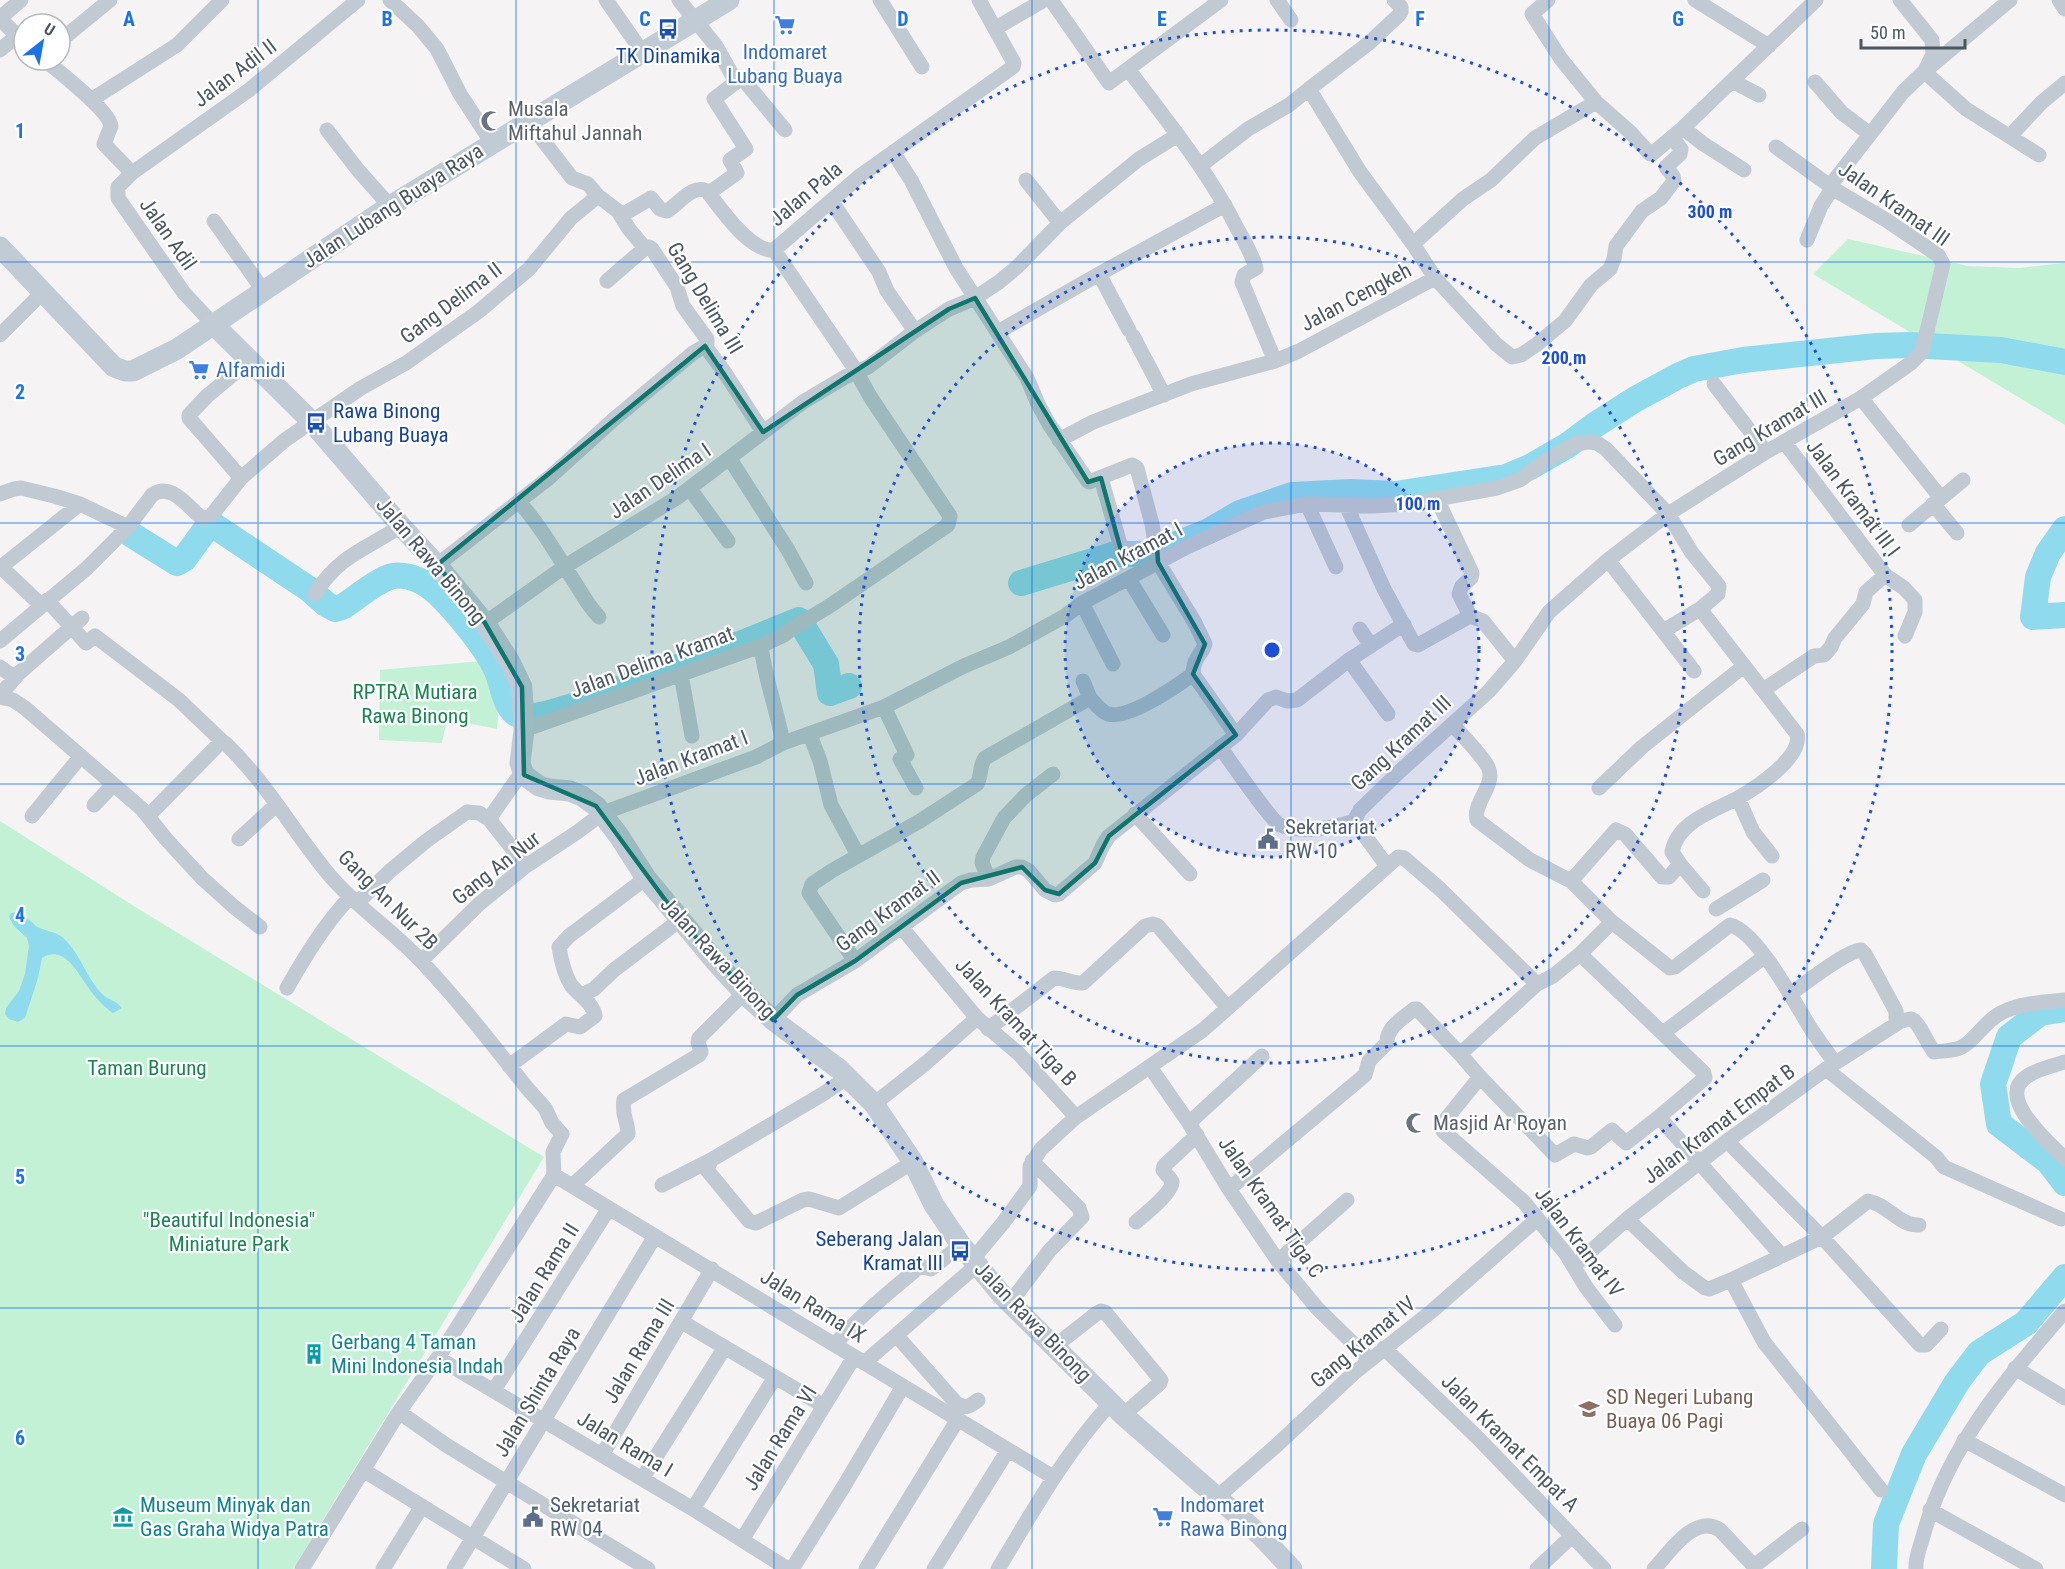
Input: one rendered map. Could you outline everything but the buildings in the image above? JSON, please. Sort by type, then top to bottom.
[{"type":"main road","name":"Jalan Lubang Buaya Raya","points":[[0,247],[114,367],[125,371],[133,370],[177,349],[390,206],[729,0]]},
{"type":"main road","name":"Jalan Rawa Binong","points":[[213,324],[312,422],[401,526],[438,565],[485,623],[510,662],[524,695],[520,763],[524,775],[539,786],[570,791],[582,796],[603,813],[646,878],[744,993],[773,1020],[848,1077],[874,1104],[913,1162],[934,1205],[970,1257],[1010,1303],[1117,1409],[1259,1534],[1292,1569]]},
{"type":"street","points":[[12,31],[0,18],[21,0]]},
{"type":"street","points":[[72,31],[110,0]]},
{"type":"street","points":[[91,100],[177,45],[222,0]]},
{"type":"street","name":"Jalan Adil II","points":[[132,173],[249,90],[358,0]]},
{"type":"street","points":[[390,0],[418,26],[437,49],[460,94],[492,143]]},
{"type":"street","points":[[606,0],[644,53]]},
{"type":"street","points":[[679,0],[716,46],[736,82]]},
{"type":"street","points":[[880,0],[922,68]]},
{"type":"street","name":"Jalan Pala","points":[[948,525],[950,516],[878,409],[857,372],[774,250],[861,175],[1013,67],[1014,63],[979,0]]},
{"type":"street","points":[[996,28],[1044,0]]},
{"type":"street","points":[[1051,0],[1109,83],[1221,0]]},
{"type":"street","points":[[1277,0],[1291,20]]},
{"type":"street","points":[[1200,165],[1248,129],[1289,105],[1369,43],[1401,12],[1401,7],[1394,0]]},
{"type":"street","points":[[1548,0],[1534,10],[1532,17],[1561,59],[1596,102],[1630,132],[1650,154],[1678,133],[1816,0]]},
{"type":"street","points":[[1695,0],[1769,46]]},
{"type":"street","points":[[1807,240],[1821,206],[1833,187],[1833,182],[1904,92],[1925,71],[2010,0]]},
{"type":"street","points":[[2059,0],[2065,9]]},
{"type":"street","points":[[1902,1],[1932,40],[1934,54],[1925,71]]},
{"type":"street","points":[[1128,69],[1200,165],[1225,205],[1256,266],[1244,275],[1242,282],[1275,361]]},
{"type":"street","points":[[1925,71],[1966,109],[2039,155]]},
{"type":"street","name":"Jalan Adil","points":[[59,72],[91,100],[111,123],[104,144],[132,173],[118,187],[118,198],[184,293],[213,324]]},
{"type":"street","points":[[709,194],[736,173],[730,160],[746,149],[714,99],[742,78],[785,130]]},
{"type":"street","points":[[1732,81],[1759,95]]},
{"type":"street","points":[[1815,82],[1842,113],[1870,134]]},
{"type":"street","points":[[2010,136],[2042,102],[2065,83]]},
{"type":"street","name":"Jalan Cengkeh","points":[[1059,440],[1093,422],[1208,378],[1275,361],[1328,337],[1435,278],[1360,172],[1309,89]]},
{"type":"street","points":[[1413,244],[1463,199],[1491,180],[1535,138],[1596,102]]},
{"type":"street","name":"Gang Delima III","points":[[528,121],[572,178],[588,184],[598,196],[615,207],[645,248],[652,249],[677,286],[683,306],[707,339],[705,346],[763,432]]},
{"type":"street","points":[[327,130],[390,206]]},
{"type":"street","points":[[1678,133],[1702,143],[1744,170]]},
{"type":"street","points":[[1435,278],[1508,355],[1512,357],[1521,355],[1565,321],[1591,285],[1610,269],[1616,246],[1642,211],[1661,198],[1674,181],[1666,167],[1680,153],[1678,133]]},
{"type":"street","name":"Jalan Delima I","points":[[485,623],[564,567],[690,489],[803,402],[845,377],[868,367],[915,331],[949,309],[975,298],[999,282],[1060,223],[1139,159],[1178,135]]},
{"type":"street","name":"Jalan Kramat III","points":[[1776,147],[1938,255],[1942,260],[1927,333],[1920,353]]},
{"type":"street","points":[[893,152],[911,180],[956,268],[1027,378],[1038,404],[1059,440],[1087,480],[1089,482],[1132,465],[1137,468],[1157,554],[1205,644],[1194,662],[1193,674],[1236,735]]},
{"type":"street","points":[[1026,180],[1060,223]]},
{"type":"street","points":[[622,215],[649,198],[665,212],[697,189],[704,189],[749,240],[764,249],[774,250]]},
{"type":"street","name":"Gang Delima II","points":[[124,531],[152,495],[161,491],[179,497],[199,516],[207,518],[241,478],[285,440],[361,388],[406,363],[478,312],[529,269],[571,218],[598,196]]},
{"type":"street","points":[[832,202],[879,272],[887,291],[915,331]]},
{"type":"street","points":[[998,332],[1225,205]]},
{"type":"street","points":[[214,221],[263,290]]},
{"type":"street","points":[[608,281],[645,248]]},
{"type":"street","points":[[1099,274],[1164,395]]},
{"type":"street","points":[[0,335],[43,292]]},
{"type":"street","points":[[438,565],[519,502],[585,447],[613,420],[693,353],[705,346]]},
{"type":"street","name":"Gang Kramat III","points":[[1387,866],[1354,821],[1360,810],[1488,691],[1515,661],[1549,612],[1608,560],[1668,514],[1767,452],[1861,398],[1898,373],[1920,353]]},
{"type":"street","points":[[241,478],[189,418],[189,415],[207,396],[249,361]]},
{"type":"street","points":[[1714,384],[1767,452]]},
{"type":"street","points":[[1861,398],[1937,501],[1957,533]]},
{"type":"street","name":"Jalan Kramat I","points":[[603,813],[756,757],[783,743],[884,707],[1065,616],[1082,603],[1129,579],[1157,554],[1186,547],[1264,512],[1307,504],[1391,505],[1497,488],[1520,480],[1544,462],[1575,444],[1597,443],[1606,449],[1668,514],[1692,553],[1719,586],[1718,594],[1700,609]]},
{"type":"street","name":"Jalan Kramat III I","points":[[1785,443],[1885,575],[1904,588],[1915,600],[1915,612],[1905,636]]},
{"type":"street","points":[[730,459],[788,550],[806,583]]},
{"type":"street","points":[[1101,478],[1122,551],[1124,553],[1157,554]]},
{"type":"street","points":[[1909,525],[1963,480]]},
{"type":"street","points":[[0,494],[21,488],[80,504],[124,531],[87,568],[0,640]]},
{"type":"street","points":[[690,489],[728,541]]},
{"type":"street","points":[[1437,499],[1472,573],[1459,594],[1470,616],[1483,621],[1515,661]]},
{"type":"street","points":[[519,502],[534,521],[585,602],[598,617]]},
{"type":"street","points":[[80,504],[1,567],[44,603],[77,622],[15,678],[0,696],[13,699],[25,708],[149,815],[166,839],[202,878],[260,927]]},
{"type":"street","points":[[1307,504],[1336,567]]},
{"type":"street","points":[[1346,505],[1384,589],[1412,643],[1418,645],[1470,616]]},
{"type":"street","name":"Jalan Delima Kramat","points":[[524,720],[681,674],[761,646],[784,635],[828,607],[948,525]]},
{"type":"street","points":[[315,594],[324,579],[337,565],[401,526]]},
{"type":"street","points":[[1608,560],[1694,671]]},
{"type":"street","points":[[1763,690],[1814,656],[1824,655],[1863,604],[1866,592],[1885,575]]},
{"type":"street","points":[[1129,579],[1162,635]]},
{"type":"street","points":[[1082,603],[1113,664]]},
{"type":"street","points":[[1663,631],[1700,609],[1797,734],[1798,743],[1785,763],[1738,798],[1706,813],[1690,824],[1673,848],[1672,852],[1680,864],[1703,891]]},
{"type":"street","name":"Gang An Nur 2B","points":[[77,622],[86,643],[95,636],[179,700],[222,741],[256,777],[331,877],[421,961],[545,1108],[552,1123],[562,1134],[553,1152],[553,1177]]},
{"type":"street","name":"Gang Kramat II","points":[[773,1020],[797,995],[855,961],[961,883],[989,879],[1015,867],[1022,867],[1029,871],[1045,890],[1055,895],[1059,894],[1091,867],[1106,840],[1135,814],[1236,735],[1268,700],[1276,697],[1291,701],[1297,700],[1349,660],[1404,624]]},
{"type":"street","points":[[1360,629],[1371,646]]},
{"type":"street","points":[[761,646],[783,743]]},
{"type":"street","points":[[1349,660],[1388,714]]},
{"type":"street","points":[[1599,789],[1642,747],[1744,666]]},
{"type":"street","points":[[0,667],[15,678]]},
{"type":"street","points":[[681,674],[692,736]]},
{"type":"street","points":[[1083,681],[1090,698],[1103,712],[1112,715],[1150,703],[1193,674]]},
{"type":"street","points":[[855,961],[809,892],[812,884],[858,855],[920,821],[977,784],[980,779],[981,763],[993,752],[1090,698]]},
{"type":"street","points":[[884,707],[907,755],[900,759],[916,788]]},
{"type":"street","points":[[1452,724],[1488,767],[1489,780],[1476,813],[1477,820],[1530,860],[1571,881],[1612,922],[1670,968],[1675,967],[1730,925]]},
{"type":"street","points":[[810,735],[820,761],[831,805],[858,855]]},
{"type":"street","points":[[149,815],[222,741]]},
{"type":"street","points":[[1220,747],[1276,823],[1297,829],[1319,828],[1354,821]]},
{"type":"street","points":[[32,816],[81,756]]},
{"type":"street","points":[[489,819],[522,772]]},
{"type":"street","points":[[989,879],[982,863],[983,857],[1001,823],[1014,806],[1053,774]]},
{"type":"street","points":[[94,806],[113,784]]},
{"type":"street","points":[[1738,798],[1753,832],[1772,856]]},
{"type":"street","points":[[239,839],[277,804]]},
{"type":"street","points":[[287,988],[331,917],[467,812],[479,813],[489,819],[526,866]]},
{"type":"street","name":"Gang An Nur","points":[[421,961],[479,904],[526,866],[603,813]]},
{"type":"street","points":[[1135,814],[1190,874]]},
{"type":"street","points":[[1571,881],[1616,830],[1625,834],[1662,877],[1669,877],[1680,864]]},
{"type":"street","points":[[835,1344],[859,1317],[918,1268],[931,1269],[970,1257],[1003,1223],[1030,1186],[1030,1166],[1041,1149],[1076,1118],[1203,1030],[1398,857],[1404,858],[1440,889],[1537,984]]},
{"type":"street","points":[[509,1066],[566,1024],[580,1027],[595,1016],[582,995],[571,984],[563,968],[559,947],[569,936],[646,878]]},
{"type":"street","points":[[1763,880],[1714,906],[1730,925],[1746,934],[1764,957],[1790,994],[1831,1066],[1936,1157],[1944,1167],[2061,1219]]},
{"type":"street","points":[[582,995],[594,989],[614,970],[680,920]]},
{"type":"street","points":[[1460,1054],[1537,984],[1553,976],[1580,954],[1612,922]]},
{"type":"street","points":[[874,1104],[982,1023],[1054,978],[1083,983],[1145,926],[1153,924],[1158,926],[1228,1008]]},
{"type":"street","name":"Jalan Kramat Tiga B","points":[[902,928],[982,1023],[1018,1054],[1076,1118]]},
{"type":"street","points":[[1790,994],[1838,961],[1856,950],[1861,950],[1896,1011],[1896,1024],[1910,1019],[1917,1022],[1934,1052],[1962,1047],[1988,1021],[2002,1012],[2024,1005],[2065,1000]]},
{"type":"street","points":[[1229,1189],[1365,1075],[1366,1066],[1387,1043],[1387,1036],[1391,1029],[1414,1008],[1417,1008],[1555,1155],[1574,1144],[1591,1147],[1612,1130],[1626,1143],[1706,1076],[1580,954]]},
{"type":"street","points":[[1664,1033],[1764,957]]},
{"type":"street","points":[[572,1186],[628,1134],[628,1126],[622,1112],[624,1100],[699,1055],[701,1052],[699,1038],[744,993]]},
{"type":"street","name":"Jalan Kramat Empat B","points":[[1574,1266],[1627,1219],[1727,1141],[1831,1066],[1896,1024]]},
{"type":"street","points":[[1136,1222],[1163,1198],[1171,1185],[1170,1178],[1162,1170],[1164,1166],[1193,1129],[1262,1056]]},
{"type":"street","points":[[2065,1062],[2026,1077],[2019,1086],[2017,1095],[2019,1108],[2025,1118],[2065,1159]]},
{"type":"street","name":"Jalan Kramat Tiga C","points":[[1150,1067],[1278,1260],[1317,1308],[1370,1360]]},
{"type":"street","points":[[662,1185],[711,1160],[848,1077]]},
{"type":"street","name":"Jalan Kramat IV","points":[[1480,1077],[1443,1124],[1443,1131],[1514,1192],[1574,1266],[1586,1287],[1616,1325]]},
{"type":"street","points":[[1659,1117],[1782,1256]]},
{"type":"street","points":[[1727,1141],[1822,1237],[1920,1345],[1926,1344],[1941,1329]]},
{"type":"street","points":[[711,1160],[707,1170],[753,1223],[765,1220],[803,1200],[809,1199],[839,1208],[913,1162]]},
{"type":"street","points":[[1010,1303],[1050,1250],[1082,1217],[1079,1208],[1032,1161]]},
{"type":"street","points":[[302,1569],[399,1412],[438,1358],[553,1177]]},
{"type":"street","name":"Jalan Rama IX","points":[[553,1177],[712,1269],[1053,1477]]},
{"type":"street","points":[[1278,1260],[1347,1200]]},
{"type":"street","points":[[1627,1219],[1675,1265],[1705,1288],[1731,1280],[1822,1237],[1868,1201],[1878,1203],[1911,1225],[1919,1225]]},
{"type":"street","name":"Jalan Rama II","points":[[494,1390],[609,1208]]},
{"type":"street","name":"Gang Kramat IV","points":[[1216,1498],[1370,1360],[1432,1311],[1537,1219]]},
{"type":"street","name":"Jalan Shinta Raya","points":[[454,1569],[656,1236]]},
{"type":"street","name":"Jalan Rama VI","points":[[742,1540],[825,1406],[859,1360],[896,1335],[970,1257]]},
{"type":"street","name":"Jalan Rama III","points":[[602,1455],[712,1269]]},
{"type":"street","points":[[1731,1280],[1764,1342],[1881,1490]]},
{"type":"street","points":[[998,1569],[1053,1477],[1089,1427],[1160,1383],[1161,1380],[1105,1312],[1101,1311],[1055,1346]]},
{"type":"street","points":[[1916,1569],[1930,1510],[1964,1440],[2015,1368],[2065,1311]]},
{"type":"street","points":[[682,1322],[825,1406]]},
{"type":"street","points":[[896,1335],[956,1402],[969,1407],[978,1400]]},
{"type":"street","points":[[642,1479],[725,1347]]},
{"type":"street","name":"Jalan Kramat Empat A","points":[[1384,1348],[1477,1437],[1604,1569]]},
{"type":"street","name":"Jalan Rama I","points":[[438,1358],[693,1509],[788,1569]]},
{"type":"street","points":[[2015,1368],[2065,1398]]},
{"type":"street","points":[[693,1509],[775,1377]]},
{"type":"street","points":[[792,1569],[903,1386]]},
{"type":"street","points":[[399,1412],[446,1445],[648,1569]]},
{"type":"street","points":[[866,1569],[958,1419]]},
{"type":"street","points":[[1964,1440],[2065,1495]]},
{"type":"street","points":[[934,1569],[1008,1450]]},
{"type":"street","points":[[363,1470],[524,1569]]},
{"type":"street","points":[[383,1569],[422,1506]]},
{"type":"street","points":[[1930,1510],[2036,1569]]},
{"type":"street","points":[[1654,1569],[1690,1530],[1702,1526],[1715,1527],[1720,1530],[1755,1568],[1802,1529]]},
{"type":"street","points":[[1536,1569],[1572,1536]]},
{"type":"highlighted area","points":[[975,298],[1088,482],[1101,478],[1122,554],[1157,546],[1158,562],[1205,644],[1193,674],[1236,735],[1109,836],[1095,863],[1059,894],[1045,890],[1022,867],[961,883],[855,961],[797,995],[773,1020],[680,920],[596,806],[524,775],[522,687],[485,623],[437,565],[705,346],[763,432],[949,309]]},
{"type":"green space","points":[[1848,239],[1968,266],[2019,268],[2065,263],[2065,425],[1813,274]]},
{"type":"green space","name":"RPTRA Mutiara Rawa Binong","points":[[482,661],[496,694],[497,729],[447,719],[442,743],[379,740],[380,670]]},
{"type":"green space","name":"\"Beautiful Indonesia\" Miniature Park","points":[[0,821],[137,908],[544,1157],[293,1569],[0,1569]]},
{"type":"water","points":[[18,912],[36,926],[62,937],[74,950],[97,988],[122,1008],[113,1013],[109,1010],[96,998],[66,959],[55,954],[42,958],[25,1018],[18,1022],[9,1019],[5,1014],[6,1008],[19,991],[25,974],[29,946],[27,938],[14,926],[9,917],[11,913]]},
{"type":"waterway","points":[[1021,583],[1116,554],[1157,552],[1209,531],[1240,513],[1292,495],[1351,492],[1395,494],[1506,477],[1530,467],[1568,445],[1634,400],[1694,369],[1743,360],[1876,346],[1910,345],[2001,350],[2065,362]]},
{"type":"waterway","points":[[132,535],[177,563],[184,559],[209,525],[213,525],[335,609],[393,576],[409,577],[421,581],[433,589],[454,610],[475,636],[497,671],[508,704],[515,713],[521,715],[544,714],[573,706],[799,620],[826,664],[830,693],[849,686]]},
{"type":"waterway","points":[[2065,529],[2048,553],[2038,577],[2033,617],[2065,615]]},
{"type":"waterway","points":[[2065,1009],[2040,1013],[2009,1037],[1993,1084],[1999,1124],[2049,1162],[2065,1183]]},
{"type":"waterway","points":[[1884,1569],[1886,1524],[1914,1454],[1957,1382],[1979,1353],[2026,1323],[2065,1277]]},
{"type":"place","name":"Indomaret Lubang Buaya","points":[[785,25]]},
{"type":"place","name":"TK Dinamika","points":[[668,29]]},
{"type":"place","name":"Musala Miftahul Jannah","points":[[491,121]]},
{"type":"place","name":"Alfamidi","points":[[199,370]]},
{"type":"place","name":"Rawa Binong Lubang Buaya","points":[[316,423]]},
{"type":"place","name":"Sekretariat RW 10","points":[[1268,839]]},
{"type":"place","name":"Masjid Ar Royan","points":[[1416,1123]]},
{"type":"place","name":"Seberang Jalan Kramat III","points":[[960,1251]]},
{"type":"place","name":"Gerbang 4 Taman Mini Indonesia Indah","points":[[314,1354]]},
{"type":"place","name":"SD Negeri Lubang Buaya 06 Pagi","points":[[1589,1409]]},
{"type":"place","name":"Museum Minyak dan Gas Graha Widya Patra","points":[[123,1517]]},
{"type":"place","name":"Sekretariat RW 04","points":[[533,1517]]},
{"type":"place","name":"Indomaret Rawa Binong","points":[[1163,1517]]},
{"type":"park label","name":"Taman Burung","points":[[147,1068]]}]
